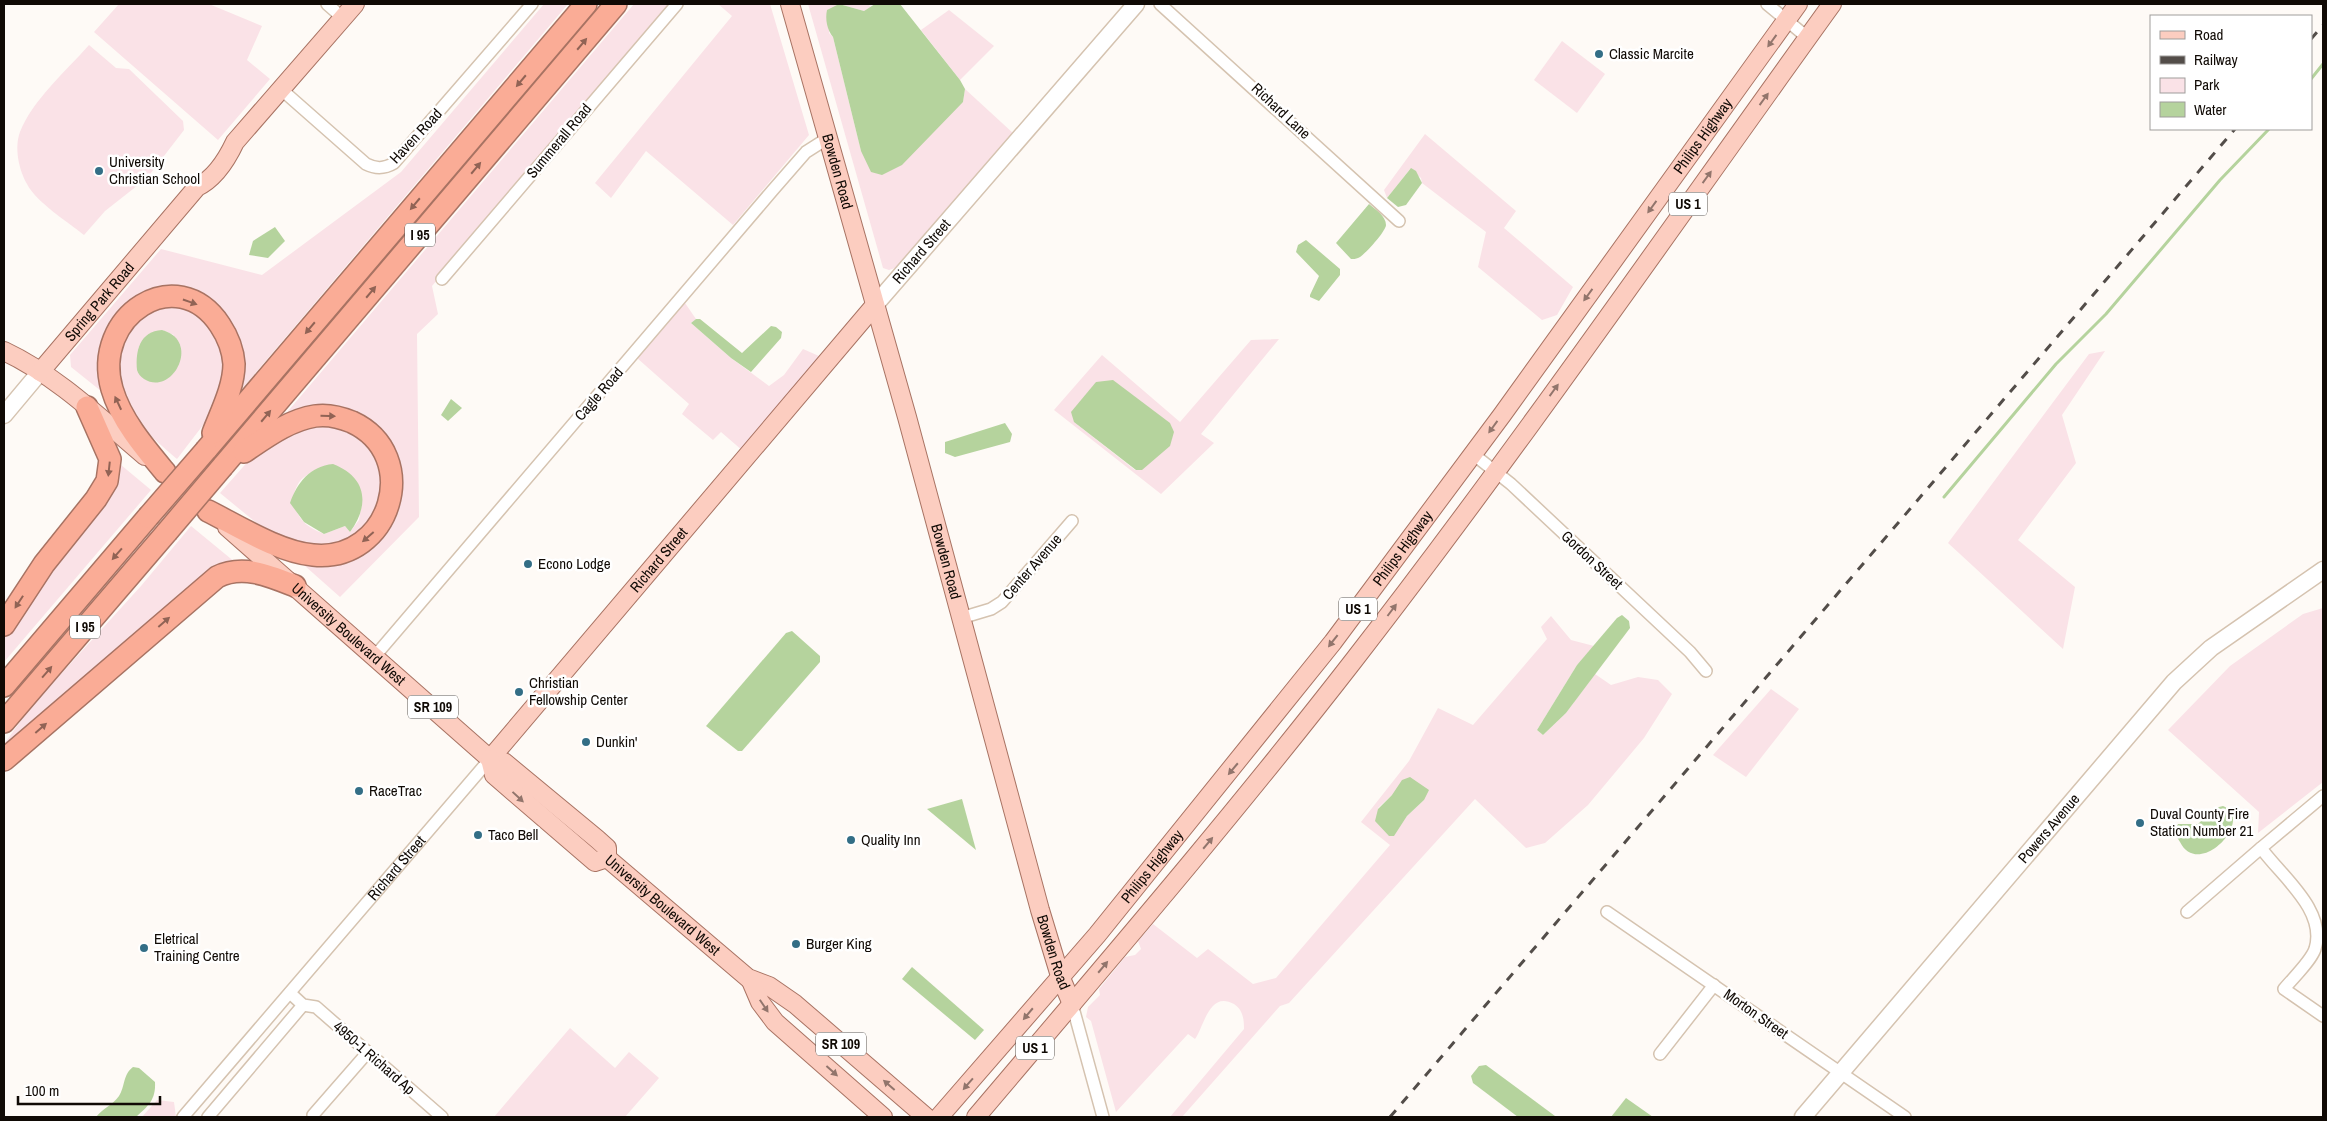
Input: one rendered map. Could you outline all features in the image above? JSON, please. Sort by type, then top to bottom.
[{"type":"highway","name":"I 95","points":[[4,686],[586,4]]},
{"type":"highway","name":"I 95","points":[[4,722],[616,4]]},
{"type":"highway","points":[[165,472],[122,412],[112,390],[108,370],[109,353],[115,334],[132,312],[151,301],[174,298],[190,300],[214,316],[229,343],[234,363],[233,373],[221,414],[206,450]]},
{"type":"highway","points":[[4,625],[44,564],[96,499],[107,481],[110,459],[87,408]]},
{"type":"highway","points":[[208,511],[294,551],[322,556],[346,551],[366,540],[382,522],[390,502],[391,478],[389,465],[380,446],[369,432],[341,417],[315,416],[294,422],[270,435],[223,466]]},
{"type":"highway","points":[[4,760],[217,577],[236,570],[248,571],[295,586]]},
{"type":"main road","name":"Spring Park Road","points":[[40,372],[197,187],[205,184],[228,157],[235,142],[355,4]]},
{"type":"main road","name":"Bowden Road","points":[[790,4],[876,305],[1060,976],[1072,1004]]},
{"type":"main road","name":"Philips Highway","points":[[940,1117],[1097,935],[1287,701],[1473,454],[1798,4]]},
{"type":"main road","name":"Philips Highway","points":[[976,1117],[1309,718],[1495,472],[1832,4]]},
{"type":"main road","points":[[1757,61],[1779,77]]},
{"type":"main road","points":[[1638,227],[1660,243]]},
{"type":"main road","points":[[1606,272],[1628,288]]},
{"type":"main road","name":"Richard Street","points":[[490,759],[876,305]]},
{"type":"main road","name":"University Boulevard West","points":[[4,352],[40,372],[165,472],[490,759],[504,762],[597,839],[607,848],[607,858],[751,981],[768,986],[795,1004],[926,1117]]},
{"type":"main road","points":[[1287,701],[1309,718]]},
{"type":"main road","name":"University Boulevard West","points":[[751,981],[760,1002],[775,1022],[883,1117]]},
{"type":"street","points":[[326,4],[343,18]]},
{"type":"street","name":"Haven Road","points":[[282,90],[366,164],[373,168],[388,167],[394,163],[431,122],[532,4]]},
{"type":"street","name":"Summerall Road","points":[[442,279],[676,4]]},
{"type":"street","name":"Richard Street","points":[[876,305],[1136,4]]},
{"type":"street","name":"Richard Lane","points":[[1160,4],[1260,92],[1399,221]]},
{"type":"street","points":[[1767,4],[1808,38]]},
{"type":"street","name":"Cagle Road","points":[[375,656],[777,184],[806,152],[828,138]]},
{"type":"street","name":"Spring Park Road","points":[[4,415],[40,372]]},
{"type":"street","name":"Gordon Street","points":[[1473,454],[1523,496],[1690,652],[1706,670]]},
{"type":"street","name":"Center Avenue","points":[[961,618],[992,609],[1002,602],[1072,521]]},
{"type":"street","name":"Powers Avenue","points":[[1803,1117],[2174,682],[2211,648],[2323,570]]},
{"type":"street","name":"Richard Street","points":[[183,1117],[490,759]]},
{"type":"street","points":[[2187,912],[2323,796]]},
{"type":"street","points":[[2261,848],[2310,907],[2319,933],[2315,951],[2284,989],[2323,1016]]},
{"type":"street","name":"Morton Street","points":[[1607,912],[1905,1117]]},
{"type":"street","points":[[1660,1054],[1714,985]]},
{"type":"street","name":"4950-1 Richard Ap","points":[[290,993],[303,1005],[316,1007],[442,1117]]},
{"type":"street","name":"Bowden Road","points":[[1072,1004],[1103,1117]]},
{"type":"street","points":[[208,1117],[303,1005]]},
{"type":"street","points":[[313,1115],[368,1052]]},
{"type":"green space","points":[[119,4],[209,4],[262,26],[247,60],[270,79],[218,140],[94,32]]},
{"type":"green space","points":[[544,4],[568,4],[236,396],[238,379],[195,296],[127,309],[104,389],[101,391],[71,367],[70,355],[161,249],[262,275],[401,172]]},
{"type":"green space","points":[[634,4],[672,4],[432,286],[438,314],[417,334],[419,517],[340,597],[296,558],[315,561],[391,517],[377,433],[283,417]]},
{"type":"green space","points":[[718,4],[770,4],[809,135],[733,225],[646,151],[611,198],[595,183],[732,16]]},
{"type":"green space","points":[[808,4],[839,4],[829,33],[833,37],[861,151],[963,102],[965,89],[1014,134],[895,268],[889,270],[883,268]]},
{"type":"green space","points":[[839,4],[868,4],[871,7],[864,11]]},
{"type":"green space","points":[[949,10],[994,46],[960,80],[921,30]]},
{"type":"green space","points":[[1562,41],[1605,74],[1577,113],[1534,80]]},
{"type":"green space","points":[[89,45],[116,68],[129,69],[183,121],[184,130],[147,178],[105,211],[84,235],[45,205],[31,191],[18,159],[17,145],[20,132],[26,120],[41,97]]},
{"type":"green space","points":[[1425,134],[1516,211],[1504,228],[1573,287],[1557,315],[1542,320],[1478,267],[1486,232],[1422,183],[1421,178],[1410,169],[1387,198],[1384,190]]},
{"type":"green space","points":[[685,303],[696,319],[691,323],[731,358],[769,386],[784,375],[803,349],[819,356],[743,451],[721,432],[713,440],[682,414],[689,404],[637,358]]},
{"type":"green space","points":[[188,307],[218,332],[226,367],[210,416],[177,459],[151,436],[135,418],[123,399],[117,379],[115,349],[149,308]],"holes":[[[162,330],[174,335],[137,369]]]},
{"type":"green space","points":[[1279,339],[1201,434],[1214,443],[1161,494],[1054,410],[1102,355],[1180,422],[1251,340]],"holes":[[[1074,422],[1142,470],[1135,470]]]},
{"type":"green space","points":[[2105,351],[2062,415],[2076,463],[2018,540],[2075,587],[2063,649],[1948,543],[2089,354]]},
{"type":"green space","points":[[330,422],[371,444],[386,481],[369,530],[319,550],[265,530],[220,493],[257,451],[274,438]],"holes":[[[318,469],[362,501],[359,520],[350,532],[345,526],[324,534],[305,524],[298,514],[294,497],[301,480]]]},
{"type":"green space","points":[[121,465],[151,490],[4,662],[4,631],[114,467]]},
{"type":"green space","points":[[191,526],[236,563],[4,755],[4,744],[31,707],[141,586]]},
{"type":"green space","points":[[2323,608],[2323,782],[2258,833],[2259,812],[2168,730],[2230,666],[2303,614]]},
{"type":"green space","points":[[1551,616],[1571,640],[1594,646],[1577,665],[1537,730],[1543,735],[1566,713],[1595,674],[1611,685],[1638,677],[1658,680],[1672,694],[1644,738],[1588,805],[1545,843],[1526,848],[1475,799],[1289,1003],[1280,1006],[1182,1117],[1170,1117],[1244,1029],[1242,1015],[1234,1004],[1226,1001],[1219,1002],[1213,1006],[1208,1012],[1195,1039],[1188,1034],[1116,1112],[1091,1021],[1086,1017],[1088,1007],[1100,995],[1099,989],[1125,957],[1135,955],[1141,949],[1138,941],[1153,924],[1197,958],[1208,949],[1253,984],[1276,978],[1390,845],[1361,822],[1409,761],[1438,708],[1473,725],[1547,639],[1541,627]],"holes":[[[1392,795],[1424,800],[1407,816],[1394,835],[1378,808]]]},
{"type":"green space","points":[[1771,689],[1799,709],[1746,777],[1713,755]]},
{"type":"green space","points":[[570,1028],[615,1068],[629,1052],[659,1078],[625,1117],[494,1117]]},
{"type":"green space","points":[[157,1100],[174,1102],[176,1117],[142,1117]]},
{"type":"water","points":[[839,4],[864,11],[875,4],[900,4],[965,89],[963,102],[902,165],[882,175],[871,172],[861,151],[833,37],[827,24],[827,10]]},
{"type":"water","points":[[1411,168],[1416,171],[1422,183],[1406,205],[1398,207],[1387,198]]},
{"type":"water","points":[[1369,204],[1380,213],[1386,225],[1379,238],[1365,253],[1358,258],[1351,259],[1336,243]]},
{"type":"water","points":[[275,227],[285,241],[268,258],[249,255],[253,241]]},
{"type":"water","points":[[1306,240],[1340,269],[1340,275],[1319,301],[1310,297],[1310,295],[1319,276],[1296,252],[1298,245]]},
{"type":"water","points":[[696,319],[700,319],[742,353],[771,326],[776,327],[782,332],[781,338],[751,372],[731,358],[691,323]]},
{"type":"water","points":[[162,330],[174,336],[180,345],[181,355],[173,374],[164,380],[154,383],[144,379],[137,370],[138,349],[140,343],[149,334]]},
{"type":"water","points":[[1113,380],[1170,423],[1174,432],[1170,446],[1142,470],[1136,470],[1074,422],[1071,412],[1096,382]]},
{"type":"water","points":[[451,399],[462,408],[448,421],[441,415]]},
{"type":"water","points":[[1005,423],[1012,434],[1010,442],[955,457],[945,453],[945,442]]},
{"type":"water","points":[[333,464],[353,476],[359,484],[362,493],[361,512],[350,532],[345,526],[324,534],[304,522],[290,503],[296,489],[311,472],[325,465]]},
{"type":"water","points":[[1622,615],[1629,621],[1630,628],[1566,713],[1543,735],[1537,730],[1577,665],[1617,618]]},
{"type":"water","points":[[792,631],[820,656],[820,662],[742,751],[738,751],[706,726],[786,633]]},
{"type":"water","points":[[1410,777],[1429,790],[1424,800],[1407,816],[1394,836],[1389,836],[1375,821],[1378,809],[1392,795],[1402,780]]},
{"type":"water","points":[[962,799],[976,850],[927,809]]},
{"type":"water","points":[[2223,806],[2231,813],[2233,822],[2229,833],[2211,851],[2199,854],[2189,852],[2177,836],[2176,829],[2178,824],[2198,824],[2215,808]]},
{"type":"water","points":[[912,967],[984,1030],[975,1040],[902,979]]},
{"type":"water","points":[[1486,1065],[1555,1117],[1518,1117],[1473,1083],[1471,1076],[1479,1066]]},
{"type":"water","points":[[133,1067],[139,1068],[155,1082],[153,1098],[136,1117],[96,1117],[119,1096],[127,1073]]},
{"type":"water","points":[[1626,1098],[1653,1117],[1611,1117]]},
{"type":"waterway","points":[[2312,78],[2323,64]]},
{"type":"waterway","points":[[1944,497],[2056,364],[2106,314],[2220,180],[2268,130]]},
{"type":"railway","points":[[2312,38],[2323,25]]},
{"type":"railway","points":[[1390,1117],[2234,130]]},
{"type":"place","name":"Classic Marcite","points":[[1599,54]]},
{"type":"place","name":"University Christian School","points":[[99,171]]},
{"type":"place","name":"Econo Lodge","points":[[528,564]]},
{"type":"place","name":"Christian Fellowship Center","points":[[519,692]]},
{"type":"place","name":"Dunkin'","points":[[586,742]]},
{"type":"place","name":"RaceTrac","points":[[359,791]]},
{"type":"place","name":"Duval County Fire Station Number 21","points":[[2140,823]]},
{"type":"place","name":"Taco Bell","points":[[478,835]]},
{"type":"place","name":"Quality Inn","points":[[851,840]]},
{"type":"place","name":"Burger King","points":[[796,944]]},
{"type":"place","name":"Eletrical Training Centre","points":[[144,948]]}]
